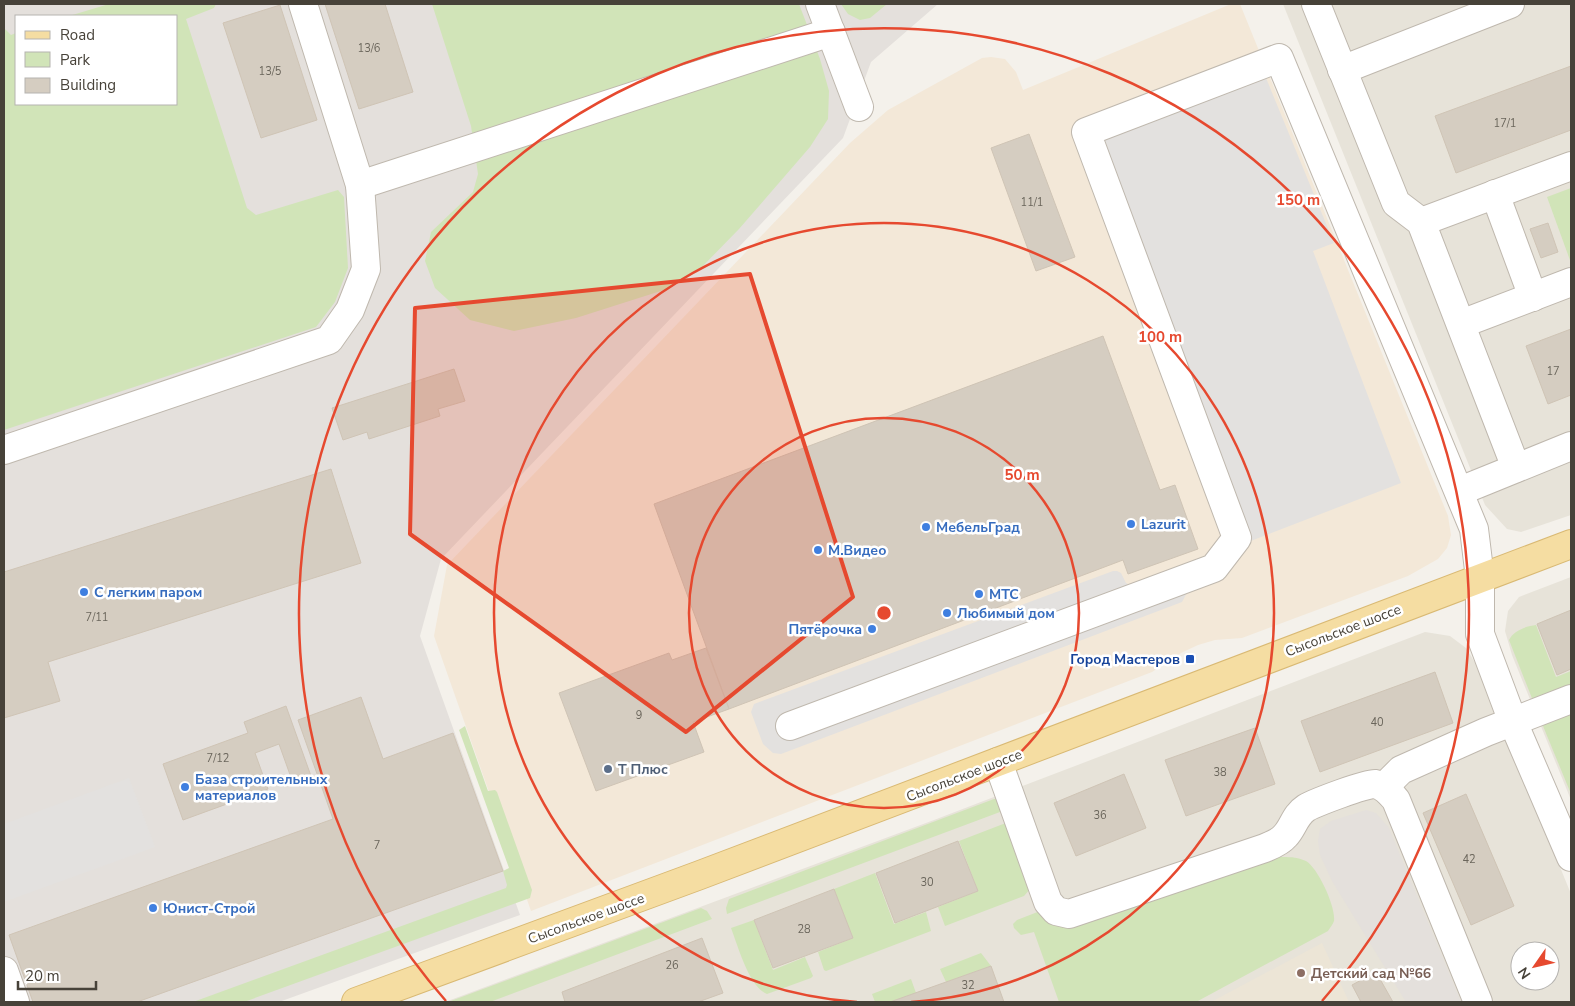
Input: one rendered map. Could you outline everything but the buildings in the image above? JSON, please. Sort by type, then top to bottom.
[{"type":"main road","name":"Сысольское шоссе","points":[[356,1002],[700,876],[1571,544]]},
{"type":"street","points":[[4,450],[329,340],[350,310],[366,269],[360,185],[303,4]]},
{"type":"street","points":[[820,4],[859,107]]},
{"type":"street","points":[[1316,4],[1396,203],[1421,222],[1516,468]]},
{"type":"street","points":[[1342,70],[1510,4]]},
{"type":"street","points":[[360,185],[831,32]]},
{"type":"street","points":[[790,726],[1214,568],[1236,538],[1086,132],[1278,58],[1460,491],[1474,529],[1480,578],[1480,634],[1513,722],[1571,858]]},
{"type":"street","points":[[1421,222],[1571,166]]},
{"type":"street","points":[[1495,194],[1533,297]]},
{"type":"street","points":[[1461,324],[1571,282]]},
{"type":"street","points":[[1460,491],[1571,446]]},
{"type":"street","points":[[1384,787],[1401,770],[1571,699]]},
{"type":"street","points":[[998,762],[1048,902],[1056,911],[1069,914],[1265,848],[1276,843],[1286,835],[1294,820],[1306,808],[1357,788],[1373,784],[1384,787],[1396,800],[1478,1002]]},
{"type":"street","points":[[4,971],[15,1002]]},
{"type":"highlighted area","points":[[750,274],[853,597],[686,732],[410,534],[415,308]]},
{"type":"shaded area","points":[[4,4],[938,4],[871,62],[843,138],[441,559],[420,636],[520,915],[279,1002],[4,1002]]},
{"type":"shaded area","points":[[1231,4],[1240,4],[1448,516],[1451,535],[1447,548],[1438,559],[1408,576],[1242,638],[1215,640],[1198,645],[1181,653],[1152,672],[531,911],[434,636],[447,565],[850,143],[888,110],[982,58],[1005,59],[1016,72],[1023,90]]},
{"type":"shaded area","points":[[1283,4],[1571,4],[1571,515],[1521,532],[1507,529],[1485,505]]},
{"type":"shaded area","points":[[1266,78],[1334,243],[1313,251],[1401,483],[1243,544],[1189,589],[1182,602],[781,754],[773,753],[763,744],[751,712],[754,704],[1113,571],[1121,573],[1126,583],[1130,585],[1205,557],[1227,529],[1087,147]]},
{"type":"shaded area","points":[[1571,577],[1571,800],[1512,655],[1505,631],[1508,611],[1519,597]]},
{"type":"shaded area","points":[[1425,632],[1450,636],[1466,648],[1480,671],[1571,894],[1571,1002],[445,1002],[934,820]]},
{"type":"shaded area","points":[[129,778],[155,847],[4,902],[4,824]]},
{"type":"shaded area","points":[[1366,810],[1376,813],[1389,828],[1461,1002],[1406,1002],[1332,881],[1320,855],[1318,841],[1320,829],[1331,821]]},
{"type":"shaded area","name":"Детский сад №66","points":[[1322,943],[1349,1002],[1211,1002]]},
{"type":"green space","points":[[109,4],[216,4],[214,8],[186,19],[247,208],[256,215],[338,190],[344,197],[348,268],[335,302],[316,327],[4,430],[4,28],[11,35],[15,33],[15,105],[178,105],[178,15],[72,15]]},
{"type":"green space","points":[[432,4],[799,4],[820,59],[829,91],[828,119],[810,147],[739,229],[697,272],[667,289],[576,318],[514,331],[470,320],[435,288],[425,261],[431,232],[473,192],[478,174],[471,126]]},
{"type":"green space","points":[[841,4],[887,4],[870,18],[860,20],[848,14]]},
{"type":"green space","points":[[1571,188],[1571,263],[1547,197]]},
{"type":"green space","points":[[1536,625],[1556,677],[1571,671],[1571,693],[1535,706],[1509,640],[1520,630]]},
{"type":"green space","points":[[1571,712],[1571,794],[1543,726],[1547,720]]},
{"type":"green space","points":[[465,726],[488,791],[495,790],[497,792],[532,890],[530,898],[244,1002],[193,1002],[506,888],[507,885],[503,871],[509,868],[459,730]]},
{"type":"green space","points":[[998,799],[1008,809],[727,914],[726,908],[729,899]]},
{"type":"green space","points":[[1011,821],[1031,888],[1024,896],[945,926],[938,907],[978,891],[959,841]]},
{"type":"green space","points":[[1274,857],[1298,858],[1311,865],[1321,879],[1329,898],[1334,915],[1333,923],[1328,931],[1196,1002],[1059,1002],[1034,932],[1021,935],[1014,928],[1013,924],[1017,920],[1040,911],[1080,924],[1093,921],[1106,913]]},
{"type":"green space","points":[[875,873],[894,924],[926,912],[931,931],[826,971],[824,970],[818,952],[853,938],[834,889]]},
{"type":"green space","points":[[701,908],[707,911],[712,919],[490,1002],[448,1002]]},
{"type":"green space","points":[[754,920],[773,970],[805,957],[813,976],[767,994],[761,990],[745,965],[731,928]]},
{"type":"green space","points":[[981,953],[991,966],[946,982],[940,969]]},
{"type":"green space","points":[[911,979],[916,993],[890,1002],[875,1002],[872,994]]},
{"type":"place","name":"Lazurit","points":[[1131,524]]},
{"type":"place","name":"МебельГрад","points":[[926,527]]},
{"type":"place","name":"М.Видео","points":[[818,550]]},
{"type":"place","name":"С легким паром","points":[[84,592]]},
{"type":"place","name":"МТС","points":[[979,594]]},
{"type":"place","name":"Любимый дом","points":[[947,613]]},
{"type":"place","name":"Пятёрочка","points":[[872,629]]},
{"type":"place","name":"Город Мастеров","points":[[1190,659]]},
{"type":"place","name":"Т Плюс","points":[[608,769]]},
{"type":"place","name":"База строительных материалов","points":[[185,787]]},
{"type":"place","name":"Юнист-Строй","points":[[153,908]]},
{"type":"place","name":"Детский сад №66","points":[[1301,973]]}]
